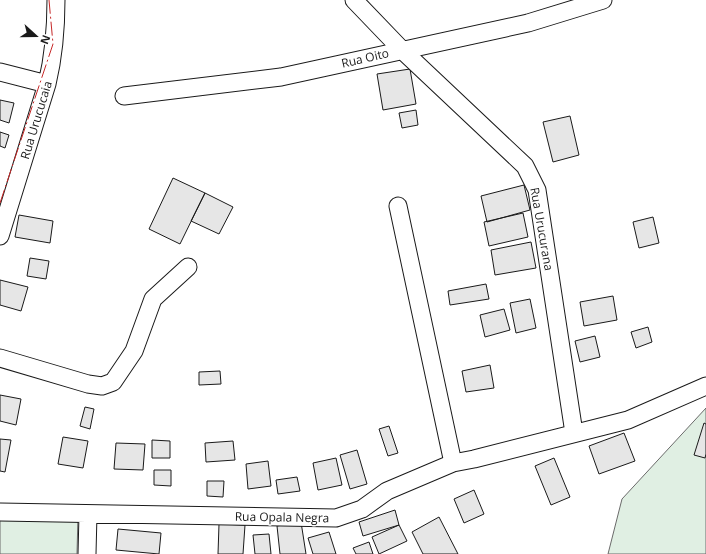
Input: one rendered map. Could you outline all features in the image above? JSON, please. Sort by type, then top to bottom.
[{"type":"street","name":"Rua Urucucaia","points":[[0,236],[3,217],[52,65],[56,31],[56,0]]},
{"type":"street","name":"Rua Urucurana","points":[[354,0],[402,50],[525,166],[533,180],[537,190],[574,433]]},
{"type":"street","name":"Rua Oito","points":[[124,96],[281,77],[528,22],[602,0]]},
{"type":"street","points":[[0,72],[47,84]]},
{"type":"street","points":[[398,206],[453,463]]},
{"type":"street","points":[[0,358],[88,384],[102,386],[113,382],[134,351],[153,299],[188,267]]},
{"type":"street","name":"Rua Opala Negra","points":[[0,512],[336,518],[362,509],[387,491],[453,463],[628,420],[706,386]]},
{"type":"street","points":[[87,554],[88,514]]},
{"type":"green space","points":[[706,408],[706,554],[608,554],[622,499]]},
{"type":"green space","points":[[0,512],[78,514],[77,554],[0,554]]},
{"type":"building","points":[[410,69],[416,104],[383,110],[377,74]]},
{"type":"building","points":[[0,100],[14,103],[9,123],[0,120]]},
{"type":"building","points":[[416,110],[418,125],[402,128],[399,113]]},
{"type":"building","points":[[570,116],[579,155],[553,162],[543,122]]},
{"type":"building","points":[[0,132],[9,135],[5,148],[0,146]]},
{"type":"building","points":[[173,178],[205,193],[180,244],[149,229]]},
{"type":"building","points":[[524,185],[530,210],[487,222],[481,196]]},
{"type":"building","points":[[205,193],[233,207],[219,234],[191,221]]},
{"type":"building","points":[[523,213],[528,237],[489,246],[484,222]]},
{"type":"building","points":[[19,215],[53,221],[50,243],[15,237]]},
{"type":"building","points":[[653,217],[659,243],[639,248],[633,222]]},
{"type":"building","points":[[531,242],[536,268],[495,275],[491,250]]},
{"type":"building","points":[[30,258],[49,261],[46,279],[27,276]]},
{"type":"building","points":[[0,280],[28,287],[21,311],[0,305]]},
{"type":"building","points":[[486,284],[489,299],[450,305],[448,291]]},
{"type":"building","points":[[613,296],[617,320],[584,326],[580,302]]},
{"type":"building","points":[[530,299],[536,328],[516,333],[510,303]]},
{"type":"building","points":[[504,309],[510,330],[485,337],[480,315]]},
{"type":"building","points":[[648,327],[652,342],[636,348],[631,332]]},
{"type":"building","points":[[595,336],[600,357],[580,362],[575,341]]},
{"type":"building","points":[[490,365],[494,388],[466,392],[462,371]]},
{"type":"building","points":[[220,371],[221,384],[199,385],[199,372]]},
{"type":"building","points":[[0,395],[21,399],[16,425],[0,421]]},
{"type":"building","points":[[85,407],[94,409],[90,429],[80,426]]},
{"type":"building","points":[[704,423],[706,424],[705,458],[694,455]]},
{"type":"building","points":[[389,426],[398,453],[388,456],[379,429]]},
{"type":"building","points":[[624,433],[635,461],[599,474],[589,446]]},
{"type":"building","points":[[63,437],[88,441],[83,468],[58,464]]},
{"type":"building","points":[[0,439],[11,440],[5,472],[0,471]]},
{"type":"building","points":[[152,440],[170,441],[170,458],[152,458]]},
{"type":"building","points":[[233,441],[235,460],[206,462],[205,443]]},
{"type":"building","points":[[116,443],[145,444],[143,470],[114,469]]},
{"type":"building","points":[[357,450],[367,484],[350,489],[340,455]]},
{"type":"building","points":[[336,458],[342,485],[318,490],[313,463]]},
{"type":"building","points":[[554,458],[570,497],[551,505],[535,466]]},
{"type":"building","points":[[268,461],[271,486],[248,489],[246,464]]},
{"type":"building","points":[[154,470],[171,470],[171,486],[154,485]]},
{"type":"building","points":[[297,477],[300,491],[278,494],[276,480]]},
{"type":"building","points":[[207,481],[224,481],[223,497],[207,496]]},
{"type":"building","points":[[474,490],[484,514],[464,523],[454,499]]},
{"type":"building","points":[[395,510],[399,525],[363,536],[359,522]]},
{"type":"building","points":[[439,517],[458,554],[423,554],[412,532]]},
{"type":"building","points":[[301,522],[306,554],[280,554],[277,526]]},
{"type":"building","points":[[219,524],[245,525],[243,554],[218,554]]},
{"type":"building","points":[[399,525],[407,541],[379,554],[372,537]]},
{"type":"building","points":[[118,529],[161,533],[159,554],[116,550]]},
{"type":"building","points":[[329,532],[336,554],[313,554],[308,538]]},
{"type":"building","points":[[269,534],[271,554],[255,554],[253,535]]},
{"type":"building","points":[[369,542],[373,554],[356,554],[353,548]]},
{"type":"power","points":[[0,203],[53,44],[49,0]]}]
